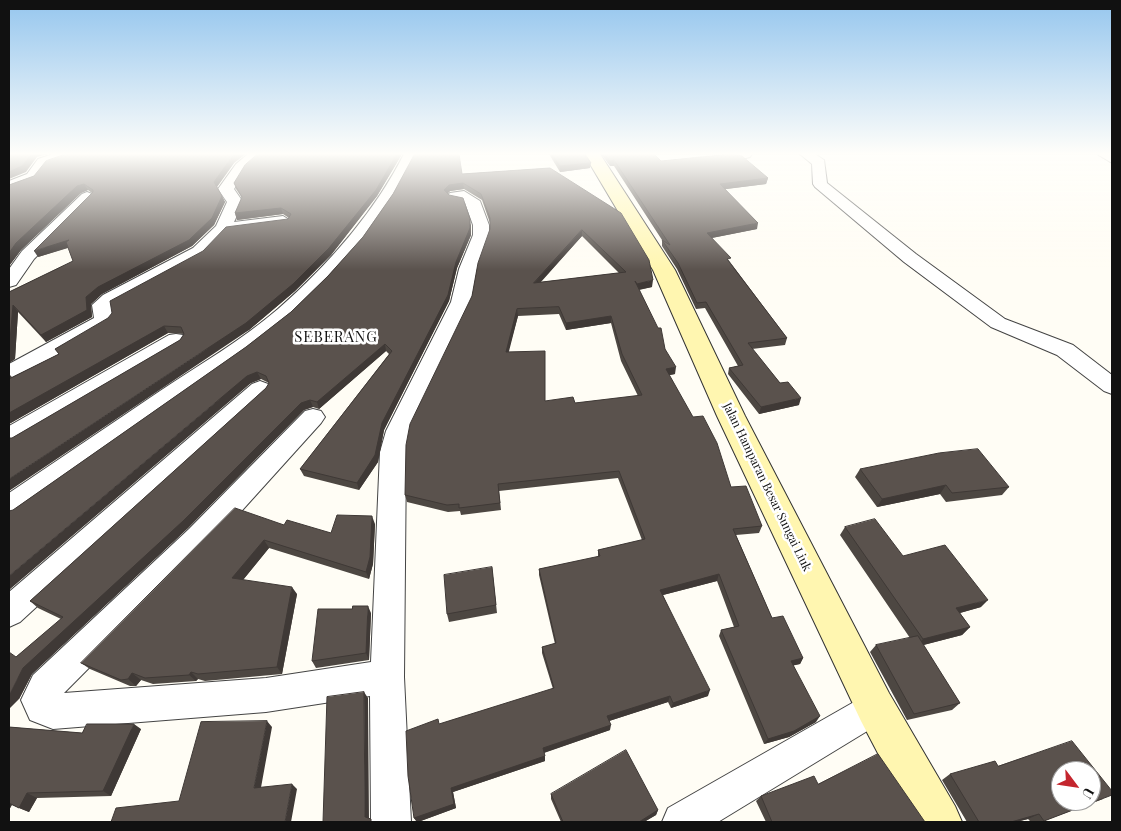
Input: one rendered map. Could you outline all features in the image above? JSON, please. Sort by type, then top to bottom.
[{"type":"street","points":[[9,372],[104,320],[102,305],[199,252],[223,228],[236,202],[229,193]]},
{"type":"street","points":[[9,508],[236,350],[284,314],[322,277],[375,215],[391,193]]},
{"type":"street","name":"Jalan Hamparan Besar Sungai Liuk","points":[[616,193],[664,270],[732,416],[875,707],[938,822]]},
{"type":"street","points":[[831,193],[910,258],[998,323],[1065,350],[1112,386]]},
{"type":"street","points":[[391,822],[387,677],[394,442],[458,311],[468,269],[481,235],[481,225],[472,200],[464,196],[455,196]]},
{"type":"street","points":[[9,281],[28,256],[88,197]]},
{"type":"street","points":[[223,228],[283,221]]},
{"type":"street","points":[[9,437],[176,340]]},
{"type":"street","points":[[9,612],[260,390]]},
{"type":"street","points":[[313,417],[199,538],[45,687],[38,700],[42,708],[53,711],[266,695],[387,677]]},
{"type":"street","points":[[682,822],[875,707]]},
{"type":"building","points":[[9,193],[70,193],[16,243],[9,253]]},
{"type":"building","points":[[92,193],[220,193],[222,196],[212,218],[189,240],[98,287],[86,297],[87,310],[41,335],[13,305],[9,352],[9,292],[73,261],[66,242],[69,240],[34,251]]},
{"type":"building","points":[[240,193],[374,193],[329,248],[293,284],[246,323],[9,479],[9,438],[180,340],[184,334],[181,327],[164,326],[9,413],[9,379],[59,354],[55,349],[108,318],[112,313],[110,301],[203,251],[226,227],[288,219],[291,214],[281,208],[235,213],[242,197]]},
{"type":"building","points":[[394,193],[447,193],[463,198],[470,219],[470,228],[456,262],[448,295],[382,423],[375,455],[357,483],[300,469],[392,351],[385,344],[317,402],[310,400],[301,403],[183,521],[23,668],[9,695],[9,652],[16,657],[63,617],[30,601],[266,388],[269,383],[266,376],[257,372],[247,376],[9,576],[9,511],[246,347],[291,312],[328,276],[363,237]]},
{"type":"building","points":[[479,193],[589,193],[621,213],[649,260],[653,280],[637,284],[635,281],[658,328],[661,328],[665,349],[676,367],[666,369],[693,417],[703,416],[717,443],[731,487],[746,486],[762,526],[733,529],[772,618],[783,616],[803,658],[791,661],[820,716],[794,731],[768,739],[721,630],[739,626],[719,574],[660,590],[710,690],[673,703],[670,696],[607,716],[611,725],[543,748],[545,756],[451,788],[454,804],[414,818],[408,776],[406,731],[438,719],[439,724],[554,688],[542,647],[556,643],[539,569],[600,556],[598,550],[645,539],[619,471],[498,484],[500,503],[459,508],[459,504],[447,505],[405,495],[406,445],[410,424],[472,296],[478,263],[490,229],[490,218]],"holes":[[[582,230],[626,272],[534,283]],[[559,307],[566,323],[611,316],[622,354],[642,395],[575,403],[573,397],[545,401],[545,351],[506,352],[517,309]]]},
{"type":"building","points":[[636,193],[729,193],[758,223],[707,233],[731,258],[727,259],[787,338],[748,343],[780,383],[788,382],[801,398],[761,407],[729,368],[743,365],[706,302],[697,303],[678,263],[662,240],[670,245]]},
{"type":"building","points":[[978,449],[1009,487],[952,493],[946,485],[882,499],[860,469],[939,453]]},
{"type":"building","points":[[235,508],[284,525],[287,520],[331,533],[337,515],[372,516],[370,557],[366,572],[264,540],[232,578],[292,587],[277,667],[198,674],[191,672],[189,675],[145,678],[132,673],[128,679],[121,680],[81,663]]},
{"type":"building","points":[[875,519],[903,556],[945,545],[988,600],[956,608],[970,627],[923,639],[845,527]]},
{"type":"building","points":[[492,567],[496,605],[447,614],[444,575]]},
{"type":"building","points":[[353,606],[368,606],[366,653],[312,661],[318,609],[352,609]]},
{"type":"building","points":[[918,636],[960,703],[914,714],[876,645]]},
{"type":"building","points":[[364,692],[365,817],[371,819],[371,822],[323,822],[327,697]]},
{"type":"building","points":[[267,721],[254,788],[292,784],[285,822],[111,822],[116,808],[179,801],[201,722]]},
{"type":"building","points":[[87,724],[134,724],[103,791],[27,793],[19,808],[9,803],[9,727],[82,733]]},
{"type":"building","points":[[1072,741],[1088,761],[1051,761],[1051,811],[1070,811],[1044,821],[1039,814],[1011,822],[979,822],[950,774],[995,761],[998,766]]},
{"type":"building","points":[[626,750],[658,810],[639,822],[563,822],[551,794]]},
{"type":"building","points":[[878,754],[925,822],[772,822],[761,796],[814,776],[818,784]]},
{"type":"building","points":[[1101,777],[1112,791],[1112,795],[1101,799]]},
{"type":"district","name":"SEBERANG","points":[[336,337]]}]
